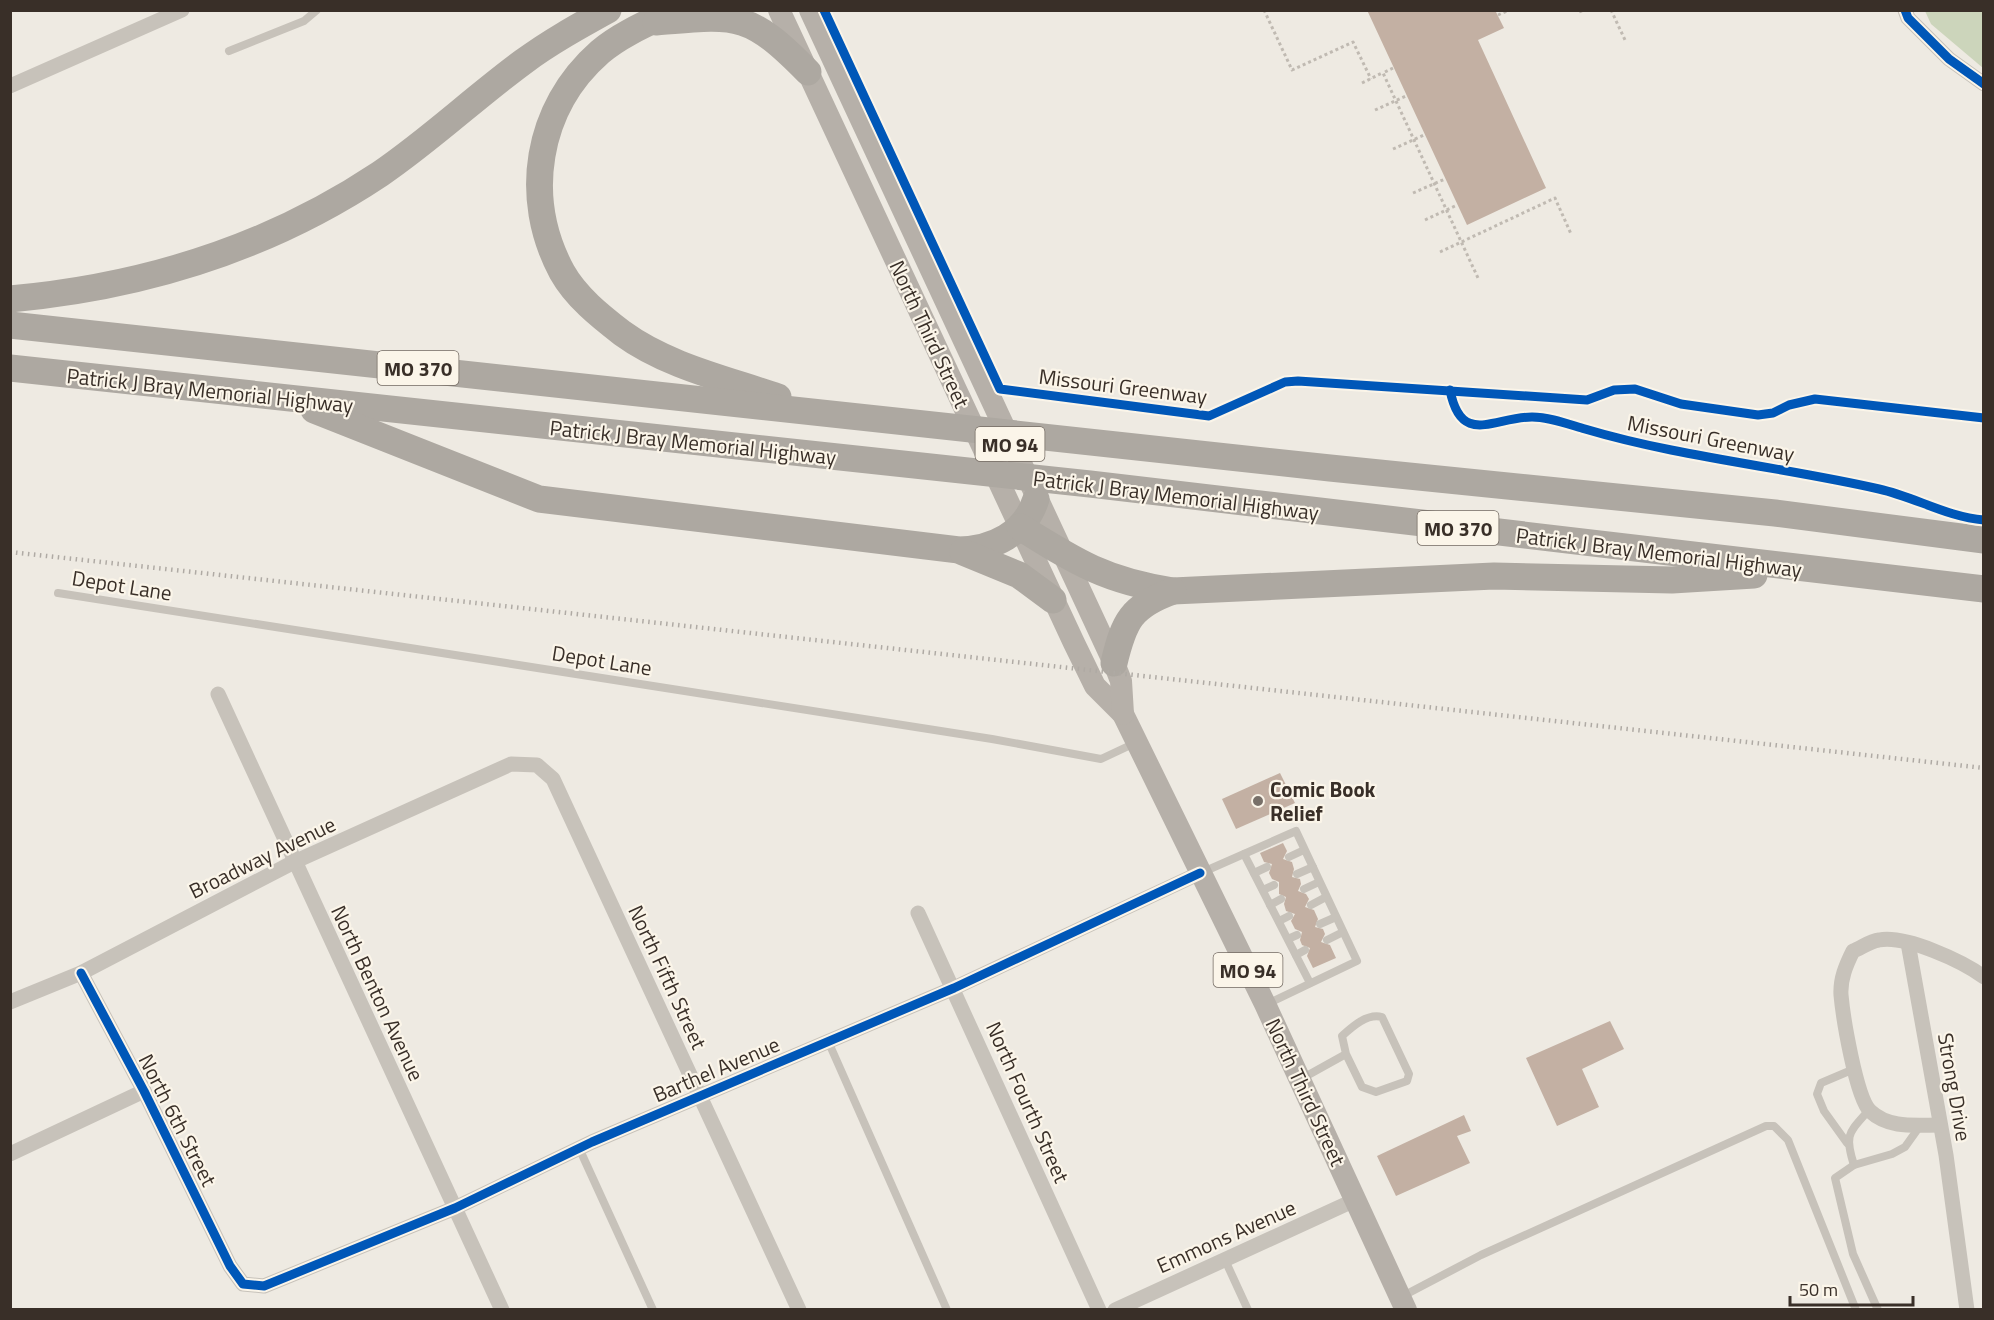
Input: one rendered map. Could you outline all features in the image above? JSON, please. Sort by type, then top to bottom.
[{"type":"highway","points":[[10,299],[81,291],[138,280],[189,266],[264,238],[380,174],[524,61],[608,10]]},
{"type":"highway","points":[[675,10],[600,51],[580,72],[560,100],[546,130],[540,159],[539,190],[542,217],[551,247],[563,273],[582,298],[624,334],[642,346],[679,364],[825,413]]},
{"type":"highway","points":[[648,23],[735,18],[766,33],[808,72]]},
{"type":"highway","name":"Patrick J Bray Memorial Highway","points":[[10,325],[1270,461],[1763,511],[1983,540]]},
{"type":"highway","name":"Patrick J Bray Memorial Highway","points":[[10,368],[1090,484],[1983,589]]},
{"type":"highway","points":[[282,397],[539,499],[959,550],[989,547],[1020,527],[1033,510],[1036,499]]},
{"type":"highway","points":[[1020,527],[1060,552],[1114,578],[1134,585],[1173,591],[1494,576],[1672,580],[1827,571]]},
{"type":"highway","points":[[959,550],[1019,575],[1053,600]]},
{"type":"highway","points":[[1114,663],[1120,636],[1134,612],[1153,598],[1173,591]]},
{"type":"main road","name":"North Third Street","points":[[779,10],[1095,686],[1123,714]]},
{"type":"main road","name":"North Third Street","points":[[810,10],[1060,552],[1114,663],[1121,681],[1123,714],[1136,743],[1265,1004],[1403,1303]]},
{"type":"street","points":[[10,86],[161,15],[182,10]]},
{"type":"street","points":[[1905,10],[1908,18],[1949,59],[1983,84]]},
{"type":"street","name":"North Benton Avenue","points":[[218,694],[502,1310]]},
{"type":"street","name":"Broadway Avenue","points":[[10,1002],[81,973],[294,862],[512,764],[537,765]]},
{"type":"street","name":"North Fifth Street","points":[[537,765],[554,779],[799,1310]]},
{"type":"street","name":"Barthel Avenue","points":[[243,1284],[264,1286],[454,1208],[579,1148],[699,1095],[954,988],[1200,873]]},
{"type":"street","name":"North Fourth Street","points":[[918,913],[1099,1310]]},
{"type":"street","points":[[1940,1125],[1897,1124],[1883,1120],[1869,1110],[1860,1093],[1854,1069],[1841,994],[1844,969],[1853,951],[1879,940],[1908,943],[1970,968],[1983,977]]},
{"type":"street","name":"Strong Drive","points":[[1908,943],[1940,1125],[1967,1310]]},
{"type":"street","name":"North 6th Street","points":[[81,973],[144,1091],[230,1266],[243,1284]]},
{"type":"street","points":[[10,1154],[144,1091]]},
{"type":"street","name":"Emmons Avenue","points":[[1115,1310],[1355,1200]]},
{"type":"lane","points":[[229,51],[304,21],[316,10]]},
{"type":"lane","name":"Depot Lane","points":[[58,593],[992,738],[1101,759],[1136,743]]},
{"type":"lane","points":[[1200,873],[1296,831],[1357,961],[1265,1004]]},
{"type":"lane","points":[[1289,857],[1304,850]]},
{"type":"lane","points":[[1244,854],[1310,983]]},
{"type":"lane","points":[[1254,873],[1267,867]]},
{"type":"lane","points":[[1297,874],[1313,867]]},
{"type":"lane","points":[[1304,889],[1319,882]]},
{"type":"lane","points":[[1263,890],[1275,885]]},
{"type":"lane","points":[[1311,905],[1326,897]]},
{"type":"lane","points":[[1270,905],[1281,899]]},
{"type":"lane","points":[[1278,921],[1289,916]]},
{"type":"lane","points":[[1320,924],[1336,917]]},
{"type":"lane","points":[[1327,940],[1343,932]]},
{"type":"lane","points":[[1288,939],[1298,935]]},
{"type":"lane","points":[[1296,955],[1305,950]]},
{"type":"lane","points":[[1376,1015],[1382,1017],[1409,1074],[1407,1081],[1376,1092],[1362,1087],[1346,1054],[1342,1036],[1356,1023],[1376,1015]]},
{"type":"lane","points":[[828,1041],[947,1310]]},
{"type":"lane","points":[[1300,1080],[1346,1054]]},
{"type":"lane","points":[[1854,1069],[1821,1083],[1817,1094],[1824,1111],[1847,1143],[1854,1165]]},
{"type":"lane","points":[[1847,1143],[1852,1130],[1869,1110]]},
{"type":"lane","points":[[1878,1310],[1853,1254],[1835,1178],[1854,1165],[1892,1154],[1905,1147],[1920,1125]]},
{"type":"lane","points":[[1403,1303],[1492,1250],[1766,1126],[1774,1126],[1788,1140],[1856,1310]]},
{"type":"lane","points":[[579,1148],[653,1310]]},
{"type":"lane","points":[[1225,1260],[1248,1310]]},
{"type":"path","points":[[1264,10],[1292,70],[1353,42],[1371,79]]},
{"type":"path","points":[[1498,15],[1509,10]]},
{"type":"path","points":[[1611,10],[1625,40]]},
{"type":"path","points":[[1362,83],[1393,68]]},
{"type":"path","points":[[1383,73],[1478,278]]},
{"type":"path","points":[[1375,110],[1407,96]]},
{"type":"path","points":[[1393,150],[1424,135]]},
{"type":"path","points":[[1413,194],[1445,178]]},
{"type":"path","points":[[1440,252],[1555,198],[1571,234]]},
{"type":"path","points":[[1425,220],[1457,205]]},
{"type":"green space","points":[[1925,11],[1983,11],[1983,68],[1931,24]]},
{"type":"building","points":[[1367,10],[1495,10],[1504,28],[1478,40],[1546,188],[1467,225]]},
{"type":"building","name":"Comic Book Relief","points":[[1280,773],[1295,803],[1236,829],[1222,799]]},
{"type":"building","points":[[1283,843],[1287,851],[1283,859],[1292,862],[1294,869],[1292,877],[1300,879],[1301,884],[1298,891],[1306,894],[1309,899],[1305,907],[1314,910],[1318,919],[1315,927],[1323,929],[1325,934],[1321,942],[1330,945],[1336,958],[1313,968],[1307,956],[1310,948],[1302,945],[1300,940],[1302,932],[1295,929],[1291,921],[1295,914],[1286,911],[1284,904],[1286,897],[1279,894],[1279,882],[1272,879],[1269,873],[1272,864],[1264,862],[1260,853]]},
{"type":"building","points":[[1610,1021],[1624,1049],[1582,1069],[1599,1107],[1557,1126],[1526,1058]]},
{"type":"building","points":[[1464,1115],[1471,1131],[1457,1136],[1470,1163],[1396,1196],[1377,1156]]},
{"type":"railway","points":[[10,552],[1984,768]]},
{"type":"cycle path","name":"Missouri Greenway","points":[[824,10],[1000,389],[1209,416],[1285,382],[1298,381],[1587,400],[1614,390],[1635,389],[1681,404],[1758,415],[1773,413],[1789,405],[1815,399],[1984,418]]},
{"type":"cycle path","points":[[1905,10],[1908,18],[1949,59],[1984,84]]},
{"type":"cycle path","name":"Missouri Greenway","points":[[1450,390],[1455,408],[1462,418],[1471,424],[1481,425],[1518,418],[1545,418],[1657,447],[1879,489],[1957,515],[1984,520]]},
{"type":"cycle path","points":[[81,973],[144,1091],[230,1266],[243,1284],[264,1286],[455,1208],[592,1142],[954,988],[1200,873]]},
{"type":"place","name":"Comic Book Relief","points":[[1258,801]]}]
